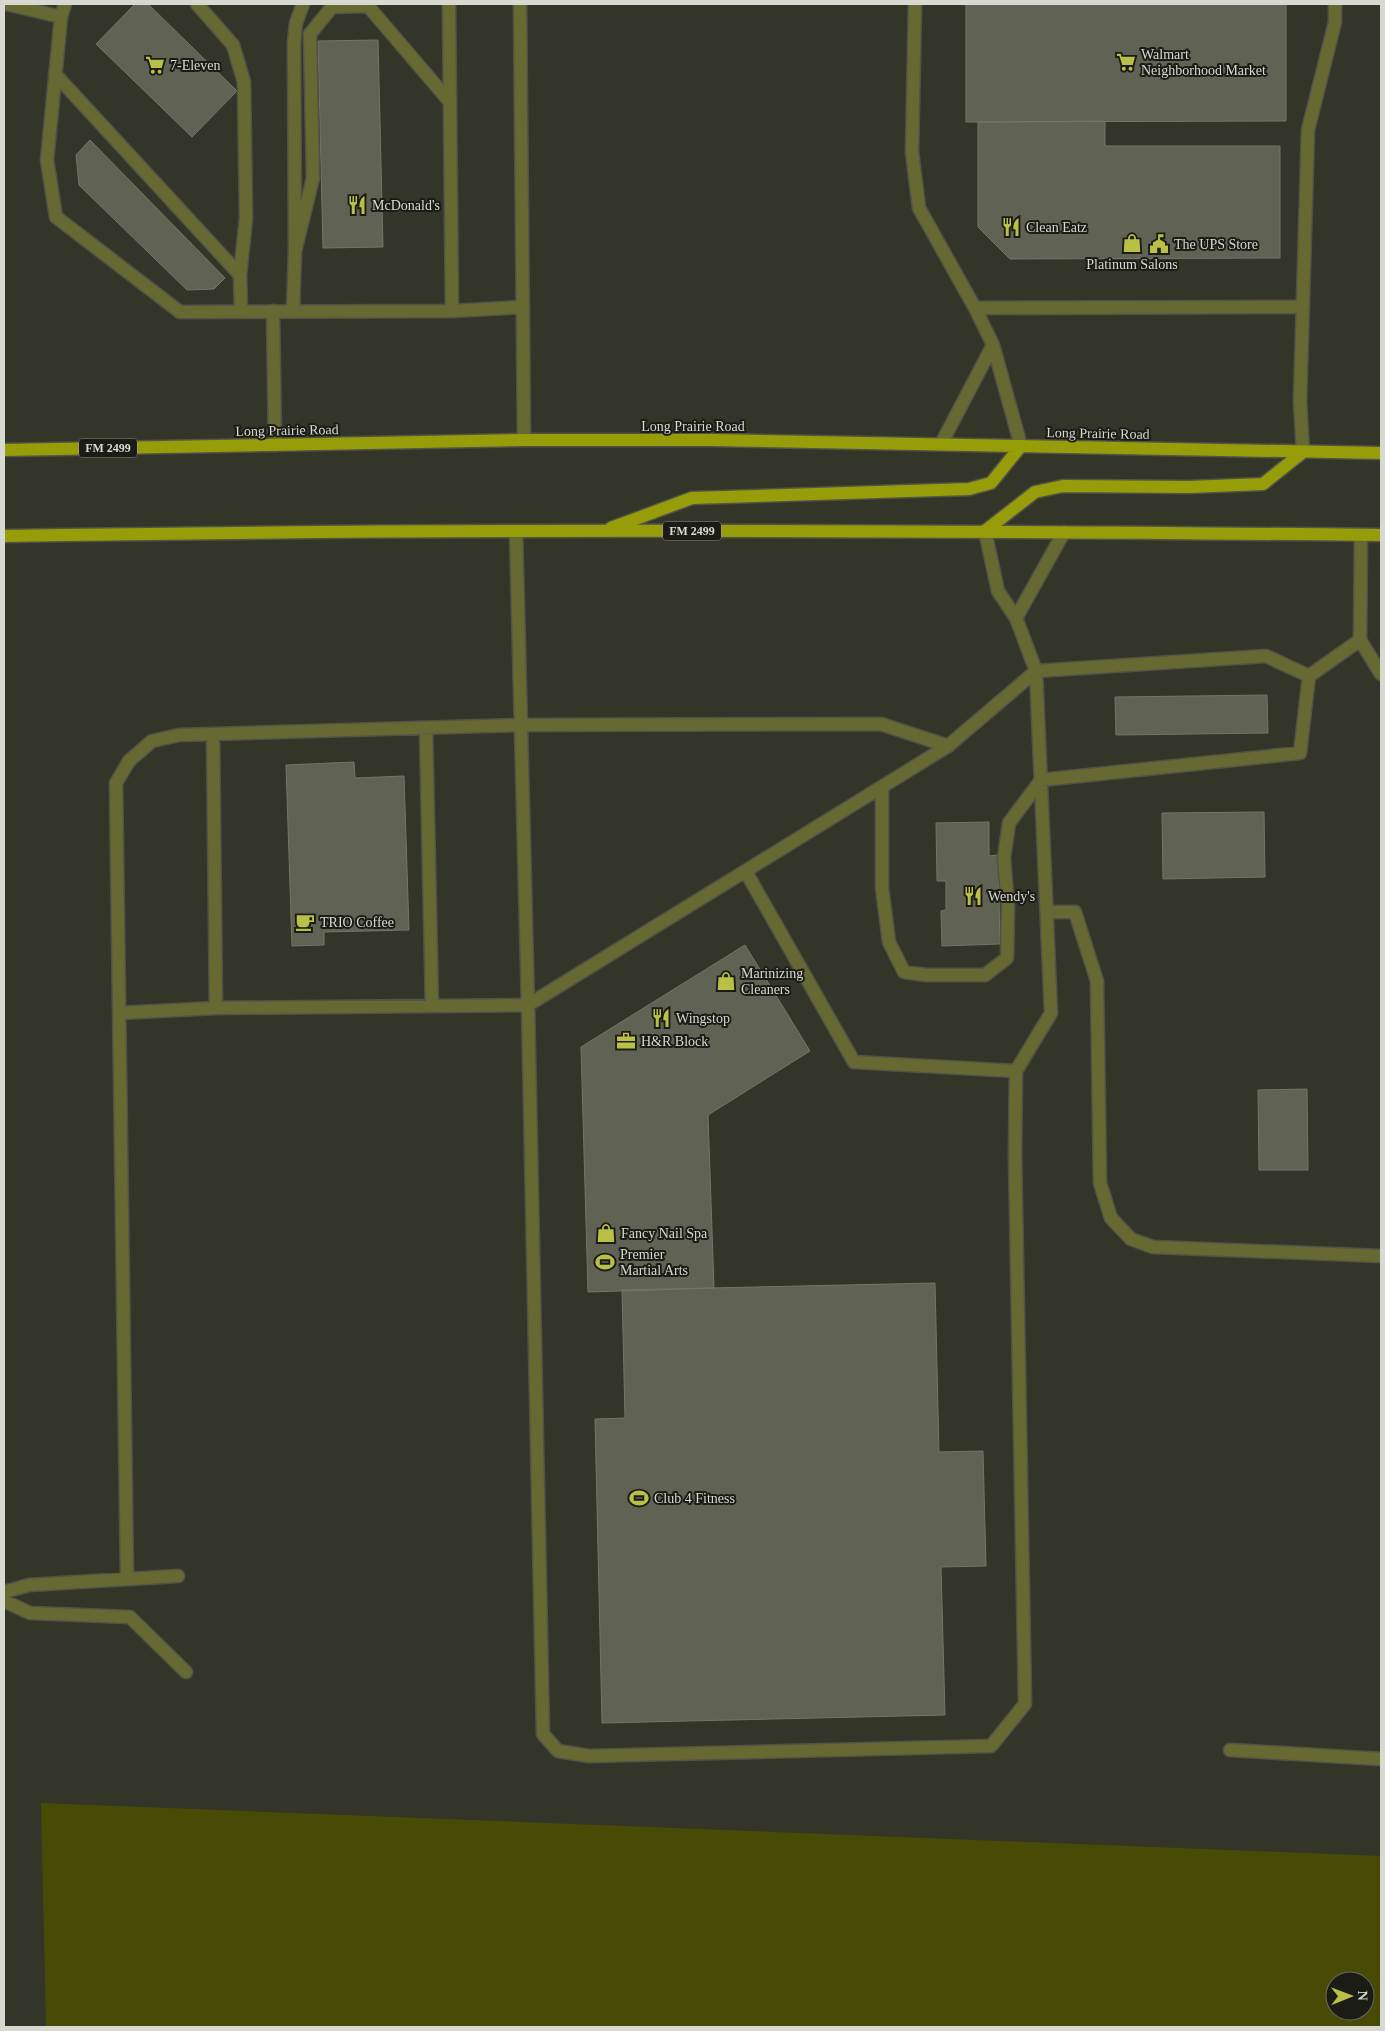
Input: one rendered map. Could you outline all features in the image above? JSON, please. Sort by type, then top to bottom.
[{"type":"main road","name":"Long Prairie Road","points":[[4,450],[524,440],[713,440],[1381,453]]},
{"type":"main road","points":[[602,531],[692,498],[969,489],[991,483],[1021,446]]},
{"type":"main road","points":[[985,531],[1035,492],[1063,486],[1189,487],[1263,484],[1303,452]]},
{"type":"main road","name":"FM 2499","points":[[4,536],[180,533],[602,531],[985,531],[1381,535]]},
{"type":"lane","points":[[7,4],[61,17]]},
{"type":"lane","points":[[65,4],[61,17],[47,160],[56,217],[180,312],[452,311],[523,307]]},
{"type":"lane","points":[[197,4],[233,45],[244,82],[246,218],[240,275],[241,311]]},
{"type":"lane","points":[[293,312],[295,251],[294,43],[296,23],[303,4]]},
{"type":"lane","points":[[448,4],[452,311]]},
{"type":"lane","points":[[520,4],[524,440]]},
{"type":"lane","points":[[915,4],[912,152],[919,208],[975,308],[993,346],[1021,446]]},
{"type":"lane","points":[[1303,452],[1300,401],[1308,130],[1334,22],[1334,4]]},
{"type":"lane","points":[[295,251],[313,178],[310,34],[332,7],[368,6],[450,102]]},
{"type":"lane","points":[[55,74],[240,275]]},
{"type":"lane","points":[[975,308],[1303,308]]},
{"type":"lane","points":[[273,311],[276,445]]},
{"type":"lane","points":[[941,444],[993,346]]},
{"type":"lane","points":[[516,532],[543,1734],[558,1751],[589,1756],[991,1746],[1025,1704],[1015,1153],[1016,1071],[1051,1013],[1036,671],[1016,618],[998,591],[985,531]]},
{"type":"lane","points":[[1016,618],[1064,532]]},
{"type":"lane","points":[[1361,535],[1360,640],[1381,672]]},
{"type":"lane","points":[[882,788],[882,888],[889,942],[904,972],[926,975],[985,975],[1007,958],[1008,907],[1004,858],[1009,823],[1041,780],[1300,754],[1309,676],[1360,640]]},
{"type":"lane","points":[[119,1013],[216,1008],[528,1004],[746,872],[948,746],[1036,671],[1266,656],[1309,676]]},
{"type":"lane","points":[[127,1578],[116,783],[129,761],[152,741],[179,735],[520,725],[881,724],[948,746]]},
{"type":"lane","points":[[426,728],[432,1006]]},
{"type":"lane","points":[[213,734],[216,1008]]},
{"type":"lane","points":[[746,872],[854,1062],[1016,1071]]},
{"type":"lane","points":[[1047,912],[1075,912],[1097,981],[1100,1183],[1111,1218],[1131,1239],[1153,1247],[1381,1256]]},
{"type":"lane","points":[[4,1592],[29,1585],[178,1576]]},
{"type":"lane","points":[[4,1601],[30,1613],[130,1617],[186,1672]]},
{"type":"lane","points":[[1230,1750],[1381,1759]]},
{"type":"shaded area","points":[[41,1803],[1381,1856],[1381,2027],[46,2027]]},
{"type":"building","points":[[135,4],[148,4],[237,91],[192,137],[96,44]]},
{"type":"building","name":"Walmart Neighborhood Market","points":[[966,4],[1286,4],[1286,121],[966,122]]},
{"type":"building","points":[[378,40],[383,247],[323,248],[318,41]]},
{"type":"building","points":[[1105,121],[1105,146],[1280,146],[1280,258],[1010,259],[978,227],[978,122]]},
{"type":"building","points":[[90,140],[225,278],[214,289],[187,290],[79,185],[76,155]]},
{"type":"building","points":[[1267,695],[1268,733],[1116,735],[1115,697]]},
{"type":"building","points":[[354,762],[355,778],[404,776],[409,930],[324,932],[324,945],[292,946],[286,765]]},
{"type":"building","points":[[1264,812],[1265,877],[1163,879],[1162,813]]},
{"type":"building","name":"Wendy's","points":[[989,822],[989,856],[998,855],[1000,944],[942,946],[941,911],[946,910],[946,881],[937,881],[936,823]]},
{"type":"building","points":[[745,945],[810,1051],[708,1115],[714,1288],[588,1292],[581,1047]]},
{"type":"building","points":[[1307,1089],[1308,1170],[1259,1170],[1258,1090]]},
{"type":"building","points":[[935,1283],[939,1452],[983,1451],[986,1566],[941,1567],[945,1715],[602,1723],[595,1419],[625,1418],[622,1290]]},
{"type":"place","name":"Walmart Neighborhood Market","points":[[1126,62]]},
{"type":"place","name":"7-Eleven","points":[[155,65]]},
{"type":"place","name":"McDonald's","points":[[357,205]]},
{"type":"place","name":"Clean Eatz","points":[[1011,227]]},
{"type":"place","name":"Platinum Salons","points":[[1132,243]]},
{"type":"place","name":"The UPS Store","points":[[1159,244]]},
{"type":"place","name":"Wendy's","points":[[973,896]]},
{"type":"place","name":"TRIO Coffee","points":[[305,922]]},
{"type":"place","name":"Marinizing Cleaners","points":[[726,981]]},
{"type":"place","name":"Wingstop","points":[[661,1018]]},
{"type":"place","name":"H&R Block","points":[[626,1041]]},
{"type":"place","name":"Fancy Nail Spa","points":[[606,1233]]},
{"type":"place","name":"Premier Martial Arts","points":[[605,1262]]},
{"type":"place","name":"Club 4 Fitness","points":[[639,1498]]}]
